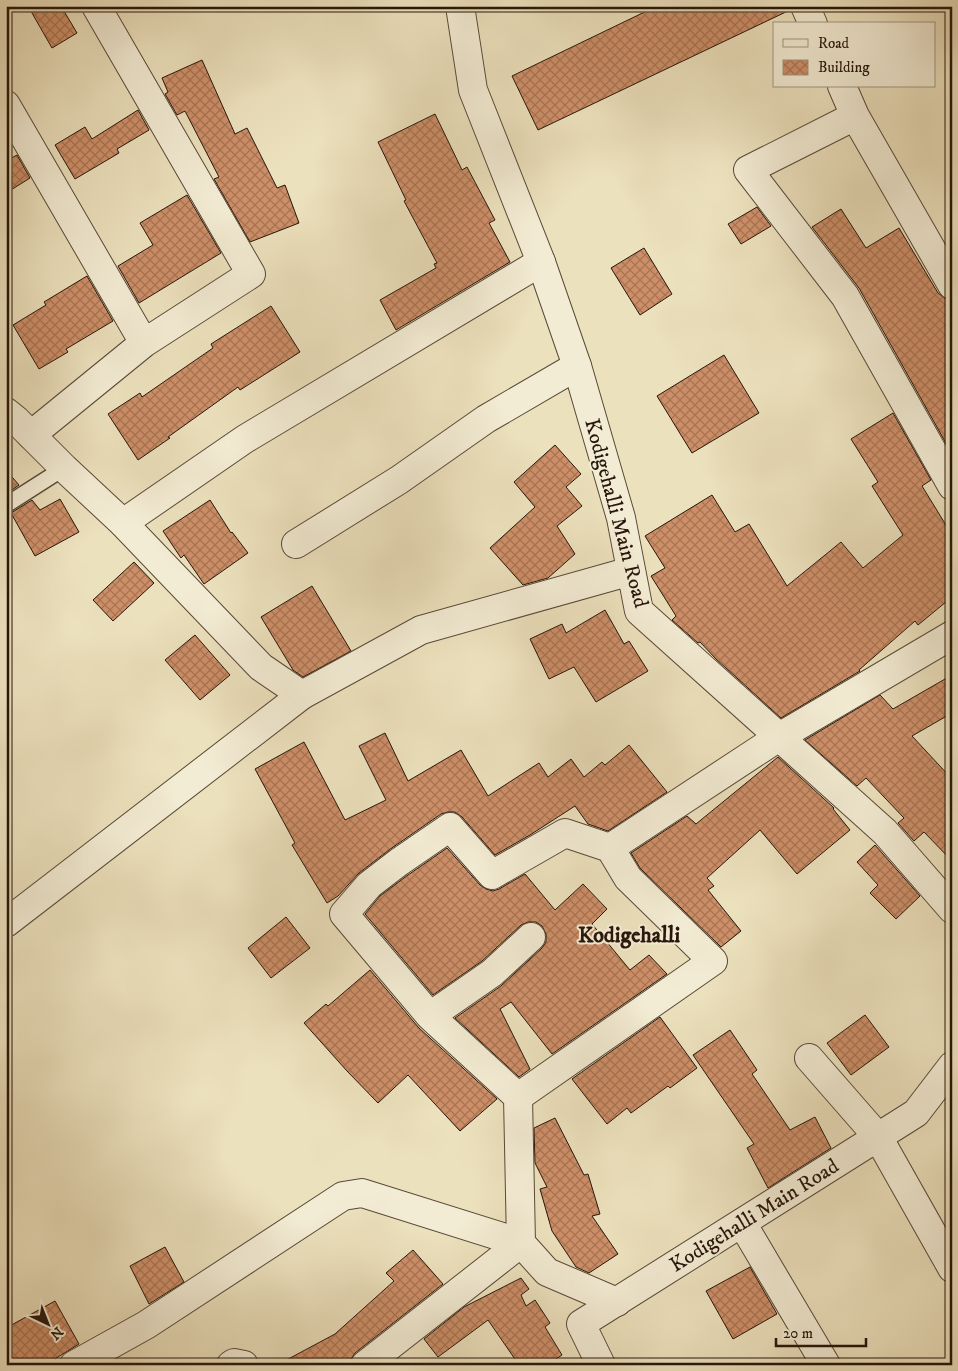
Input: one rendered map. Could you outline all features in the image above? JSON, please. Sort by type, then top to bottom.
[{"type":"street","points":[[31,435],[144,343],[251,274],[96,6]]},
{"type":"street","name":"Kodigehalli Main Road","points":[[460,6],[473,90],[541,262],[576,366],[621,518],[640,611],[885,832],[952,908]]},
{"type":"street","points":[[805,6],[812,22]]},
{"type":"street","points":[[843,88],[855,116],[952,285]]},
{"type":"street","points":[[6,105],[144,343]]},
{"type":"street","points":[[855,116],[748,170],[845,296],[952,486]]},
{"type":"street","points":[[123,523],[245,439],[541,262]]},
{"type":"street","points":[[296,544],[399,480],[486,419],[576,366]]},
{"type":"street","points":[[6,412],[123,523],[261,667],[302,695]]},
{"type":"street","points":[[6,923],[302,695],[421,630],[632,571]]},
{"type":"street","points":[[610,848],[779,737],[952,635]]},
{"type":"street","points":[[518,1097],[713,961],[628,878],[610,848],[565,833],[492,875],[450,827],[369,885],[344,914],[430,1016],[518,1097],[522,1242]]},
{"type":"street","points":[[430,1016],[492,973],[531,936]]},
{"type":"street","points":[[809,1058],[878,1136],[952,1268]]},
{"type":"street","name":"Kodigehalli Main Road","points":[[601,1365],[581,1324],[916,1112],[952,1066]]},
{"type":"street","points":[[74,1365],[146,1325],[344,1196],[362,1193],[522,1242],[547,1272],[616,1302]]},
{"type":"street","points":[[742,1222],[826,1365]]},
{"type":"street","points":[[365,1365],[522,1242]]},
{"type":"street","points":[[232,1365],[234,1363],[244,1365]]},
{"type":"lane","points":[[6,505],[64,468]]},
{"type":"building","points":[[28,6],[61,6],[77,33],[52,48]]},
{"type":"building","points":[[657,6],[790,6],[790,10],[538,130],[512,76]]},
{"type":"building","points":[[202,60],[235,134],[247,128],[277,188],[285,185],[299,223],[250,242],[214,179],[219,177],[185,111],[177,115],[165,94],[168,92],[162,78]]},
{"type":"building","points":[[138,110],[149,130],[117,149],[119,153],[75,179],[55,145],[85,127],[92,139]]},
{"type":"building","points":[[435,114],[462,170],[467,167],[495,220],[489,223],[510,262],[396,330],[380,300],[436,268],[434,264],[437,263],[404,201],[406,200],[378,142]]},
{"type":"building","points":[[17,155],[30,178],[6,193],[6,161]]},
{"type":"building","points":[[187,195],[221,253],[139,303],[118,266],[153,245],[140,223]]},
{"type":"building","points":[[757,207],[771,226],[741,244],[728,224]]},
{"type":"building","points":[[841,209],[866,248],[899,228],[938,293],[946,299],[952,308],[952,454],[859,288],[812,227]]},
{"type":"building","points":[[644,248],[672,294],[640,315],[611,268]]},
{"type":"building","points":[[87,276],[113,321],[66,349],[68,352],[39,369],[13,325],[46,305],[44,302]]},
{"type":"building","points":[[271,306],[300,352],[240,390],[238,387],[138,460],[108,414],[140,393],[142,397],[213,348],[211,344]]},
{"type":"building","points":[[724,355],[759,413],[692,453],[657,396]]},
{"type":"building","points":[[893,413],[931,480],[922,486],[952,535],[952,597],[918,625],[915,621],[860,671],[781,718],[700,642],[698,643],[672,620],[676,616],[651,576],[665,568],[645,536],[712,495],[735,532],[749,524],[787,586],[841,542],[863,568],[903,535],[872,486],[878,482],[851,439]]},
{"type":"building","points":[[555,445],[581,474],[566,487],[582,506],[557,526],[575,554],[548,578],[523,585],[490,548],[535,507],[514,482]]},
{"type":"building","points":[[6,470],[19,485],[6,494]]},
{"type":"building","points":[[60,499],[79,532],[35,556],[11,513],[32,500],[40,510]]},
{"type":"building","points":[[210,500],[231,533],[248,553],[204,584],[184,555],[181,558],[163,531]]},
{"type":"building","points":[[134,562],[154,583],[113,621],[93,600]]},
{"type":"building","points":[[312,586],[351,651],[303,677],[293,670],[261,617]]},
{"type":"building","points":[[605,610],[624,644],[629,641],[648,671],[596,702],[574,667],[549,679],[530,639],[562,624],[566,633]]},
{"type":"building","points":[[195,635],[230,675],[200,700],[165,660]]},
{"type":"building","points":[[952,675],[952,713],[912,736],[952,779],[952,861],[924,832],[914,841],[898,823],[904,818],[866,778],[857,786],[805,740],[880,695],[893,709]]},
{"type":"building","points":[[385,733],[408,781],[461,750],[488,796],[539,763],[548,777],[571,759],[584,777],[602,762],[605,765],[629,745],[667,792],[608,831],[588,824],[575,806],[495,855],[462,817],[455,812],[441,814],[359,873],[338,896],[327,903],[292,845],[295,843],[255,769],[304,742],[345,820],[386,800],[359,746]]},
{"type":"building","points":[[778,757],[834,808],[850,830],[797,874],[760,830],[707,878],[714,886],[708,890],[741,931],[721,947],[640,868],[631,853],[687,816],[696,824]]},
{"type":"building","points":[[875,845],[920,896],[896,919],[870,893],[878,885],[857,862]]},
{"type":"building","points":[[447,848],[480,885],[486,889],[493,891],[499,889],[525,874],[555,910],[583,884],[607,909],[592,924],[630,970],[649,955],[667,974],[552,1054],[511,1002],[500,1009],[530,1069],[519,1077],[455,1018],[501,986],[542,948],[546,942],[546,934],[542,926],[536,922],[528,922],[521,925],[482,961],[433,995],[365,914],[380,896]]},
{"type":"building","points":[[286,917],[310,948],[271,978],[248,948]]},
{"type":"building","points":[[370,970],[419,1028],[497,1099],[460,1131],[408,1075],[378,1103],[304,1023],[326,1004],[328,1006]]},
{"type":"building","points":[[865,1015],[889,1047],[851,1075],[827,1043]]},
{"type":"building","points":[[660,1017],[697,1068],[631,1113],[627,1108],[607,1124],[572,1079]]},
{"type":"building","points":[[730,1030],[757,1070],[752,1074],[790,1130],[815,1117],[831,1148],[768,1188],[747,1148],[754,1144],[693,1055]]},
{"type":"building","points":[[555,1118],[584,1175],[588,1174],[600,1214],[592,1216],[618,1254],[589,1273],[576,1267],[552,1231],[540,1189],[547,1187],[535,1163],[534,1128]]},
{"type":"building","points":[[165,1247],[184,1282],[149,1304],[130,1266]]},
{"type":"building","points":[[413,1250],[443,1284],[355,1353],[347,1365],[277,1365],[335,1334],[394,1281],[386,1273]]},
{"type":"building","points":[[750,1267],[777,1314],[733,1339],[706,1291]]},
{"type":"building","points":[[521,1278],[529,1289],[521,1295],[526,1306],[535,1300],[550,1323],[545,1327],[562,1355],[547,1365],[519,1365],[488,1320],[438,1357],[424,1339],[464,1307]]},
{"type":"building","points":[[55,1301],[79,1344],[45,1365],[6,1365],[6,1328]]},
{"type":"district","name":"Kodigehalli","points":[[629,934]]}]
